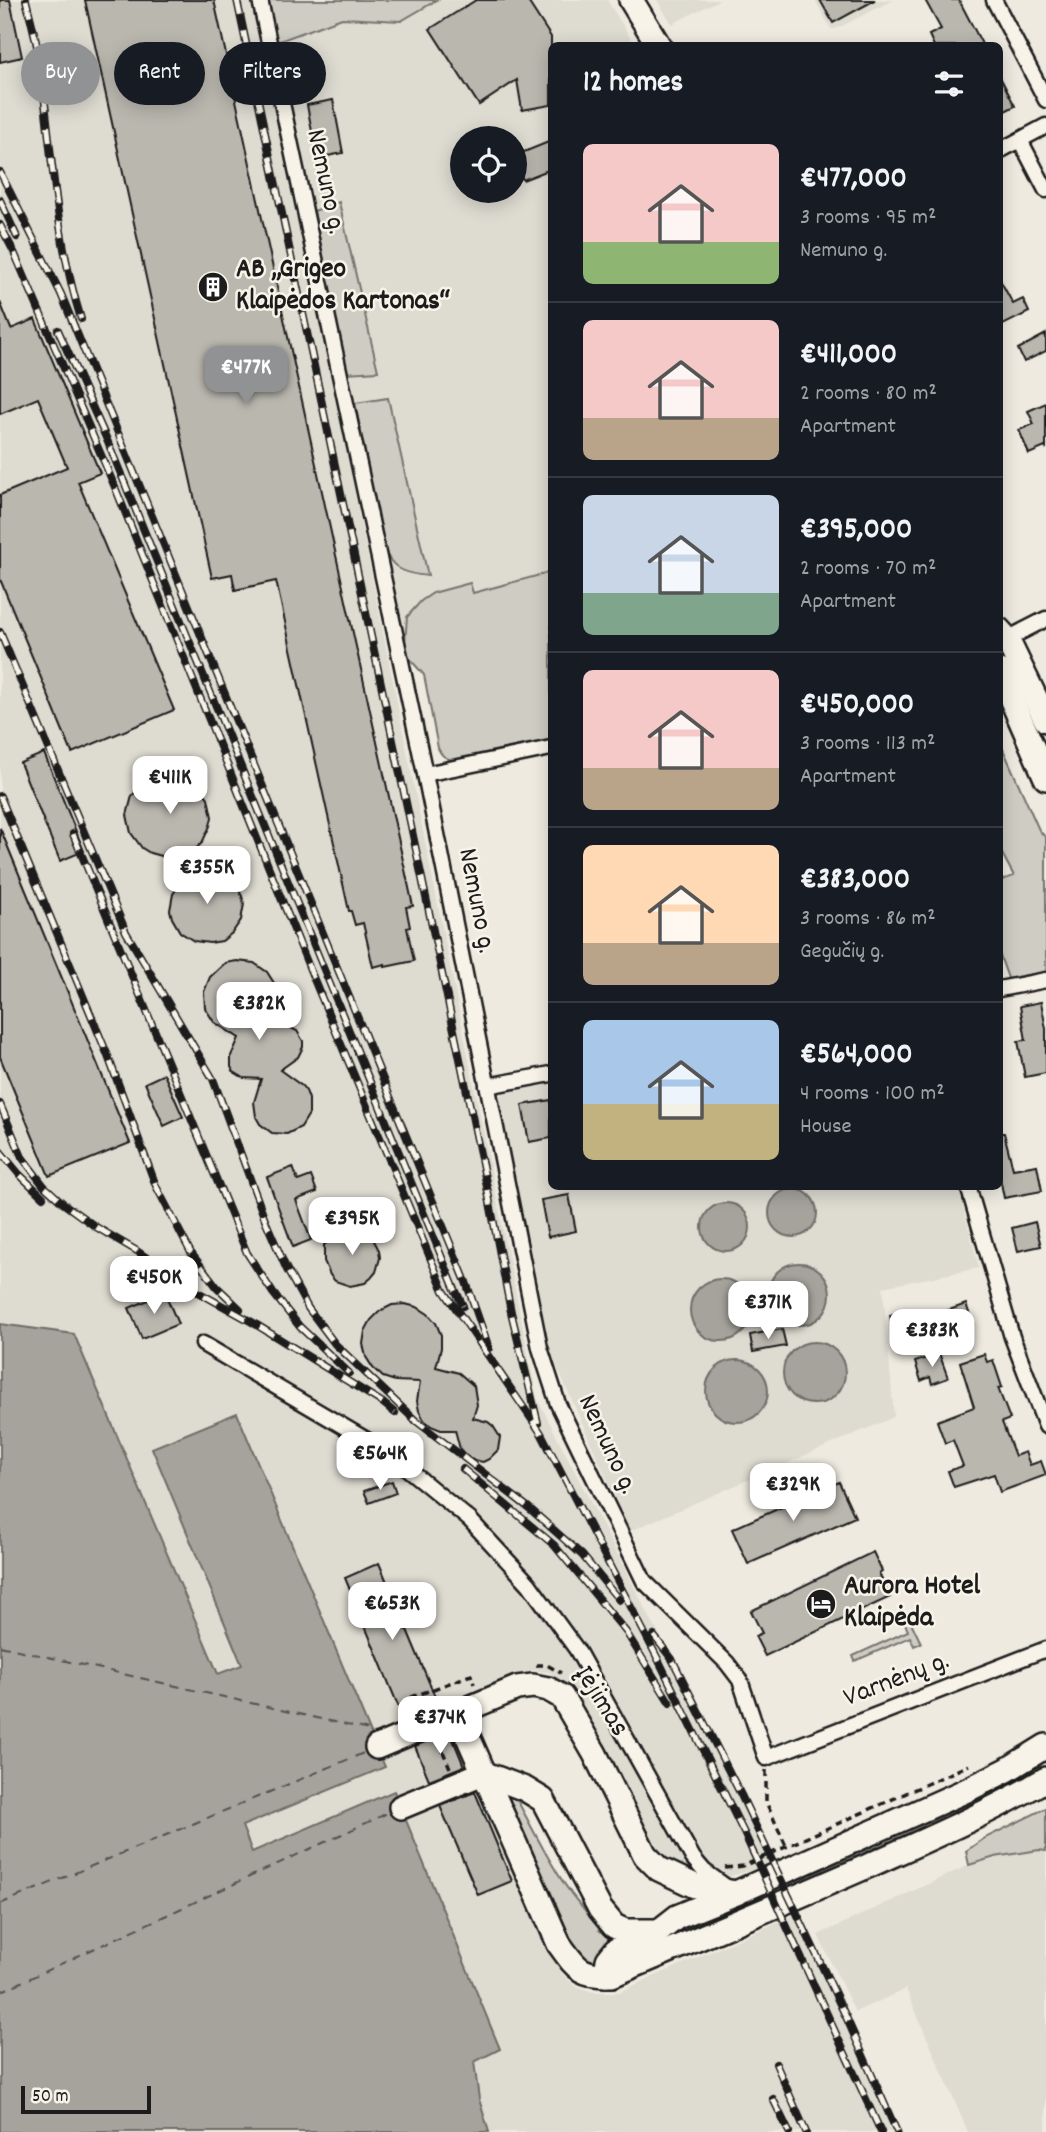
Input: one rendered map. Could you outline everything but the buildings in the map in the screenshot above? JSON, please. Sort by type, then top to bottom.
[{"type":"main road","points":[[631,0],[657,42]]},
{"type":"main road","points":[[1003,635],[1046,720]]},
{"type":"main road","points":[[1003,680],[1046,778]]},
{"type":"main road","points":[[377,1747],[430,1714],[457,1714],[517,1688],[533,1686],[548,1689],[562,1697],[595,1754],[645,1855],[659,1868],[695,1886],[736,1893]]},
{"type":"main road","points":[[457,1714],[559,1944],[582,1971],[595,1976],[612,1975],[764,1912],[918,1844],[1019,1796],[1046,1779]]},
{"type":"main road","points":[[606,1975],[608,1960],[616,1950],[650,1938],[677,1917],[967,1790],[1046,1746]]},
{"type":"main road","points":[[401,1807],[483,1773],[525,1789],[543,1800],[600,1909],[614,1926],[625,1931],[660,1930]]},
{"type":"street","name":"Nemuno g.","points":[[260,0],[425,774],[540,1348],[558,1404],[644,1581],[727,1663],[740,1680],[766,1758]]},
{"type":"street","points":[[994,0],[1046,100]]},
{"type":"street","points":[[1003,149],[1046,126]]},
{"type":"street","points":[[1020,139],[1046,190]]},
{"type":"street","points":[[1003,635],[1046,619]]},
{"type":"street","points":[[425,774],[548,749]]},
{"type":"street","points":[[1003,988],[1046,980]]},
{"type":"street","points":[[488,1086],[548,1075]]},
{"type":"street","points":[[969,1190],[1012,1336],[1046,1426]]},
{"type":"street","points":[[203,1344],[387,1452],[470,1520],[529,1584],[577,1650],[693,1858],[704,1871],[736,1893]]},
{"type":"street","name":"Varnėnų g.","points":[[766,1758],[1046,1649]]},
{"type":"path","name":"Įėjimas","points":[[533,1665],[547,1665],[558,1670],[566,1680]]},
{"type":"path","points":[[456,1784],[430,1714],[416,1708],[412,1697],[471,1675],[475,1687]]},
{"type":"path","points":[[766,1758],[766,1802],[786,1846]]},
{"type":"path","points":[[718,1864],[725,1868],[743,1866],[974,1763]]},
{"type":"shaded area","points":[[0,0],[256,0],[264,42],[219,42],[219,105],[277,105],[537,1398],[711,1736],[772,1864],[727,1877],[709,1878],[692,1875],[663,1858],[570,1693],[563,1683],[548,1672],[531,1671],[518,1674],[372,1736],[237,1413],[152,1448],[242,1665],[218,1674],[74,1334],[0,1324]]},
{"type":"shaded area","points":[[265,0],[437,0],[401,21],[342,18],[274,42]]},
{"type":"shaded area","points":[[437,0],[607,0],[633,42],[548,42],[548,573],[472,593],[470,584],[405,628],[405,643],[314,211],[289,105],[326,105],[326,42],[277,42],[342,18],[401,21]]},
{"type":"shaded area","points":[[657,0],[719,0],[672,24]]},
{"type":"shaded area","points":[[815,0],[893,0],[836,29],[831,29]]},
{"type":"shaded area","points":[[339,202],[378,371],[346,373],[314,211]]},
{"type":"shaded area","points":[[388,398],[428,576],[405,572],[394,565],[383,545],[355,403]]},
{"type":"shaded area","points":[[548,573],[548,742],[456,760],[445,757],[438,748],[424,675],[409,658],[405,643],[407,617],[421,601],[433,593],[470,583],[473,593]]},
{"type":"shaded area","points":[[1003,749],[1039,830],[1046,838],[1046,973],[1009,981],[1003,964],[1003,880],[1014,876],[1003,855]]},
{"type":"shaded area","points":[[548,1082],[548,1190],[959,1190],[979,1268],[883,1287],[894,1417],[630,1531],[557,1367],[542,1326],[498,1105],[505,1090]]},
{"type":"shaded area","points":[[784,1191],[802,1191],[810,1196],[815,1204],[815,1222],[810,1230],[802,1235],[784,1235],[776,1230],[771,1222],[771,1204],[776,1196]]},
{"type":"shaded area","points":[[726,1203],[743,1210],[750,1227],[743,1244],[726,1251],[709,1244],[702,1227],[709,1210]]},
{"type":"shaded area","points":[[799,1263],[821,1272],[830,1294],[821,1316],[799,1325],[777,1316],[768,1294],[777,1272]]},
{"type":"shaded area","points":[[721,1279],[743,1288],[752,1310],[743,1332],[721,1341],[699,1332],[690,1310],[699,1288]]},
{"type":"shaded area","points":[[0,1324],[74,1334],[218,1674],[242,1665],[152,1448],[237,1413],[385,1767],[242,1826],[252,1852],[394,1791],[500,2049],[474,2062],[479,2099],[489,2132],[0,2132]]},
{"type":"shaded area","points":[[814,1342],[836,1351],[845,1373],[836,1395],[814,1404],[792,1395],[783,1373],[792,1351]]},
{"type":"shaded area","points":[[737,1360],[759,1369],[768,1391],[759,1413],[737,1422],[715,1413],[706,1391],[715,1369]]},
{"type":"shaded area","points":[[907,1614],[921,1643],[914,1646],[910,1637],[855,1661],[853,1656],[908,1631],[902,1616]]},
{"type":"shaded area","points":[[439,1732],[456,1775],[397,1798],[394,1791],[252,1853],[241,1826],[385,1767],[381,1757]]},
{"type":"shaded area","points":[[1039,1765],[1042,1771],[1008,1789],[793,1889],[790,1883],[917,1829]]},
{"type":"shaded area","points":[[512,1795],[565,1885],[602,1925],[599,1930],[615,1943],[602,1948],[594,1961],[587,1961],[567,1941],[509,1798]]},
{"type":"shaded area","points":[[465,1796],[484,1804],[499,1822],[562,1974],[574,1985],[592,1992],[619,1992],[796,1914],[899,2132],[489,2132],[479,2099],[473,2062],[499,2050],[404,1816],[450,1797]]},
{"type":"shaded area","points":[[1046,1808],[1046,1851],[995,1857],[969,1865],[966,1851],[985,1838]]},
{"type":"shaded area","points":[[1046,1851],[1046,2132],[968,2132],[906,1989],[855,2012],[818,1935],[969,1865],[995,1857]]},
{"type":"ferry route","points":[[0,1646],[369,1730]]},
{"type":"ferry route","points":[[0,1904],[366,1752]]},
{"type":"ferry route","points":[[0,1992],[390,1812]]},
{"type":"railway","points":[[26,0],[40,63],[65,256],[81,319]]},
{"type":"railway","points":[[237,0],[511,1312],[538,1423]]},
{"type":"railway","points":[[0,172],[61,294],[466,1282],[489,1348]]},
{"type":"railway","points":[[0,200],[17,237]]},
{"type":"railway","points":[[0,225],[117,492],[313,977],[444,1291],[541,1433],[745,1835],[881,2132]]},
{"type":"railway","points":[[58,330],[107,440],[463,1306]]},
{"type":"railway","points":[[0,632],[126,932],[213,1079],[266,1222],[286,1268],[308,1308],[335,1344],[415,1420],[529,1508],[582,1555],[619,1600]]},
{"type":"railway","points":[[0,796],[108,1056],[156,1186],[191,1253],[217,1287],[240,1309]]},
{"type":"railway","points":[[73,834],[247,1253],[273,1293],[300,1327],[349,1373]]},
{"type":"railway","points":[[0,1104],[22,1157],[44,1186],[64,1204],[187,1286],[252,1322],[395,1413]]},
{"type":"railway","points":[[0,1151],[43,1197]]},
{"type":"railway","points":[[463,1469],[554,1545],[626,1632],[670,1703]]},
{"type":"railway","points":[[654,1636],[672,1659],[741,1795],[897,2132]]},
{"type":"railway","points":[[776,2064],[806,2132]]},
{"type":"railway","points":[[773,2099],[789,2132]]},
{"type":"place","name":"AB „Grigeo Klaipėdos Kartonas“","points":[[213,287]]},
{"type":"place","name":"Aurora Hotel Klaipėda","points":[[821,1604]]}]
